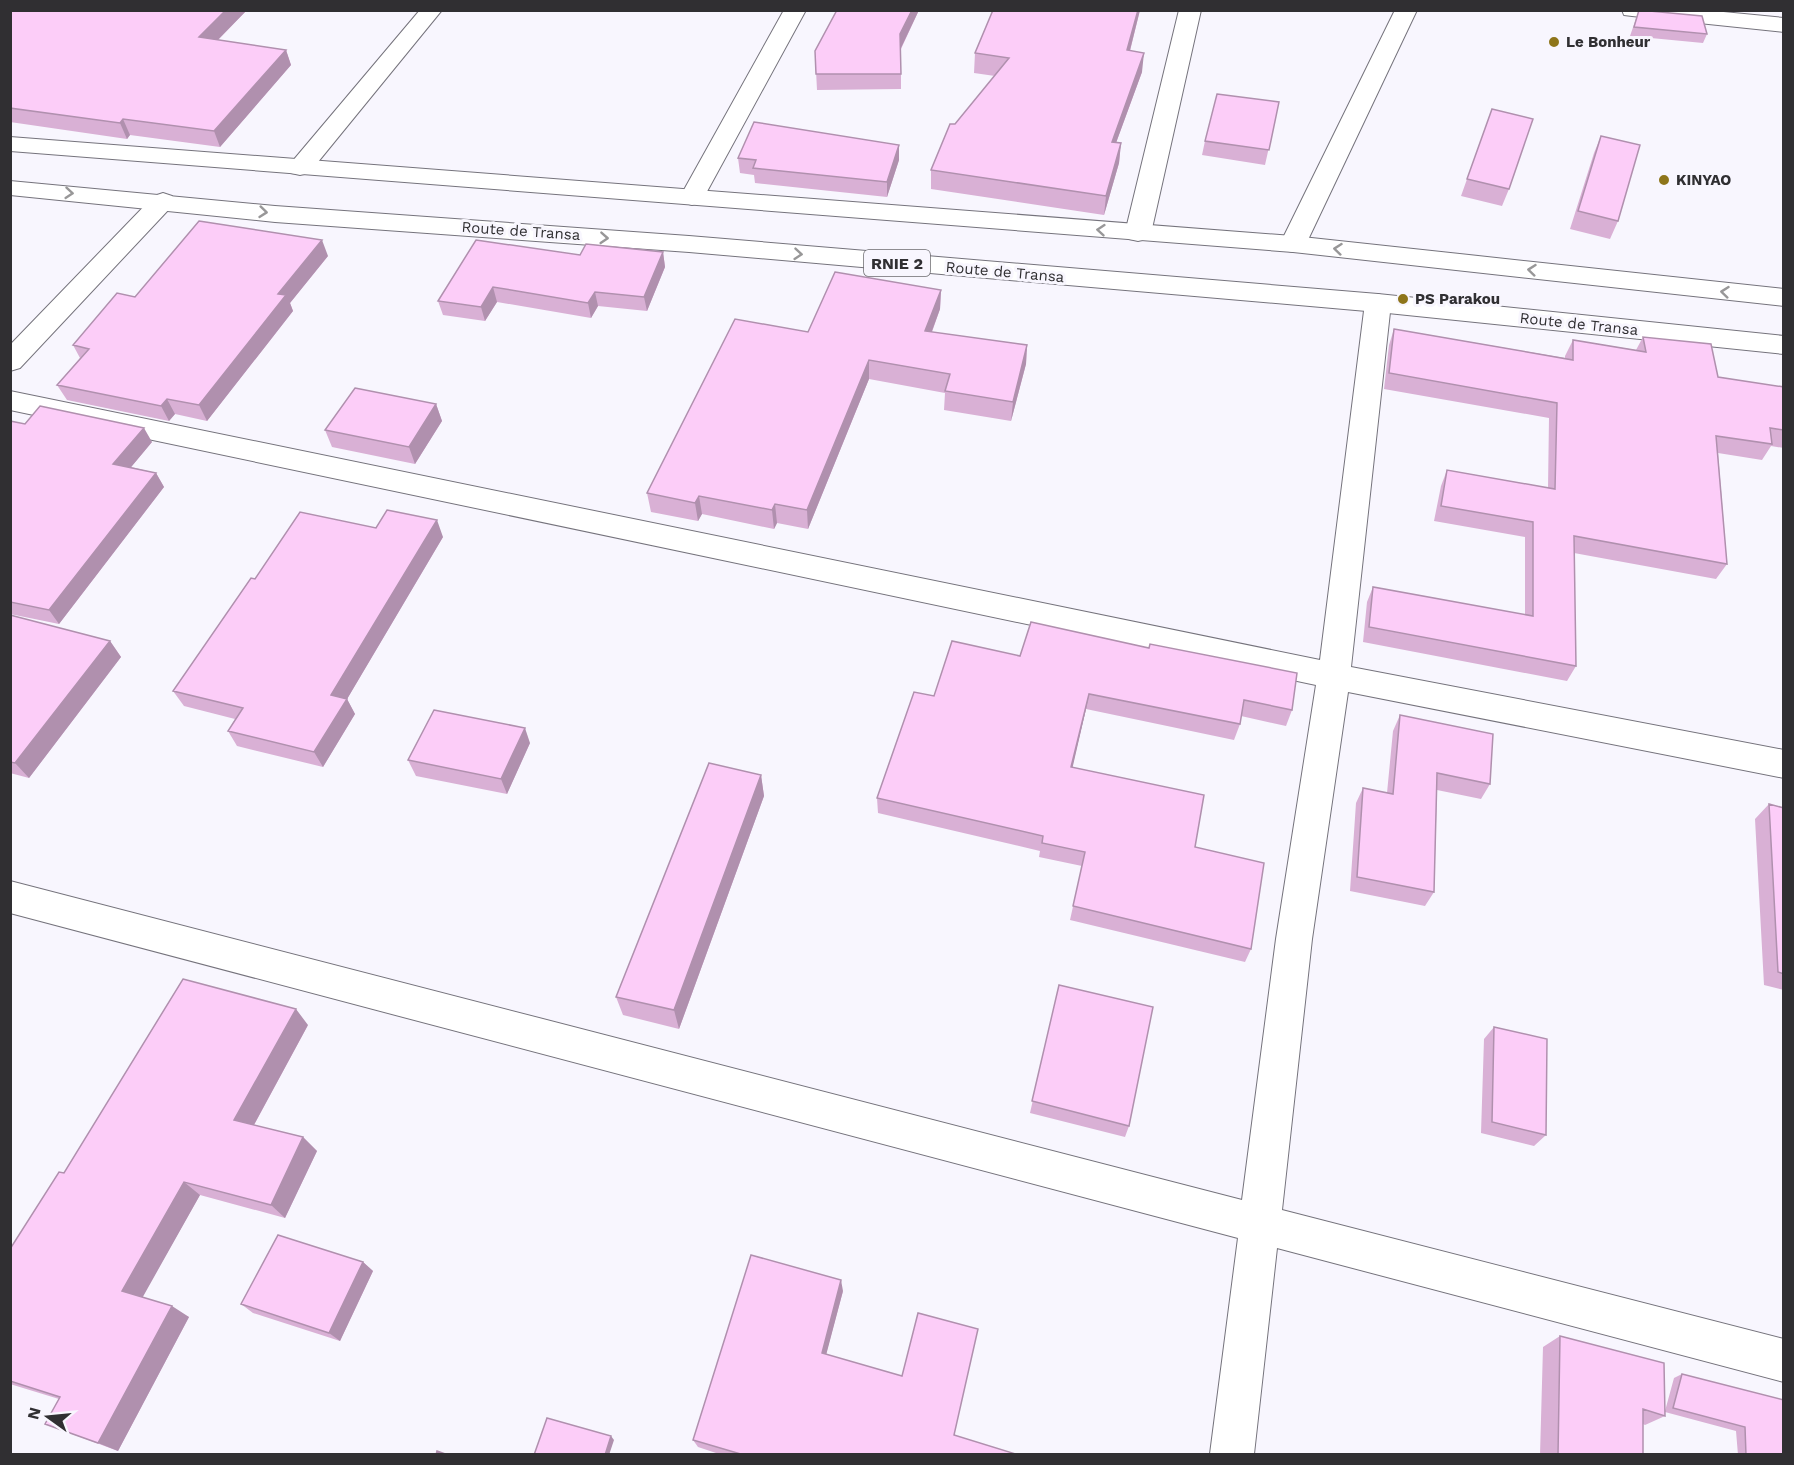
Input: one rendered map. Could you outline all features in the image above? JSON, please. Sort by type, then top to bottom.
[{"type":"street","points":[[300,168],[432,10]]},
{"type":"street","points":[[692,197],[795,10]]},
{"type":"street","points":[[1138,233],[1190,10]]},
{"type":"street","points":[[1293,244],[1406,10]]},
{"type":"street","points":[[1632,10],[1784,25]]},
{"type":"street","points":[[10,144],[1293,244],[1784,298]]},
{"type":"street","name":"Route de Transa","points":[[10,188],[275,213],[689,244],[1378,303],[1784,345]]},
{"type":"street","points":[[10,362],[163,201]]},
{"type":"street","points":[[1232,1455],[1294,939],[1334,676],[1378,303]]},
{"type":"street","points":[[10,400],[1334,676],[1784,764]]},
{"type":"street","points":[[10,897],[1784,1361]]},
{"type":"building","points":[[10,10],[226,10],[199,37],[286,50],[214,131],[123,119],[120,123],[10,108]]},
{"type":"building","points":[[837,10],[912,10],[900,34],[901,74],[816,74],[815,51]]},
{"type":"building","points":[[993,10],[1138,10],[1127,50],[1144,53],[1112,142],[1121,143],[1106,196],[931,170],[950,124],[955,124],[1009,58],[975,53]]},
{"type":"building","points":[[1639,10],[1702,16],[1707,34],[1634,27]]},
{"type":"building","points":[[1217,94],[1279,102],[1269,150],[1205,141]]},
{"type":"building","points":[[1492,109],[1533,119],[1509,189],[1467,179]]},
{"type":"building","points":[[754,122],[899,145],[887,182],[753,168],[756,160],[738,158]]},
{"type":"building","points":[[1601,136],[1640,145],[1618,221],[1578,211]]},
{"type":"building","points":[[199,221],[322,240],[278,294],[286,295],[199,405],[167,399],[161,406],[57,385],[89,349],[73,345],[117,293],[135,297]]},
{"type":"building","points":[[476,240],[580,255],[586,244],[663,252],[644,297],[595,292],[588,303],[493,287],[481,307],[438,301]]},
{"type":"building","points":[[835,272],[941,290],[925,331],[1027,345],[1013,402],[945,391],[950,374],[869,360],[807,510],[775,504],[772,510],[699,496],[695,503],[647,493],[735,319],[808,332]]},
{"type":"building","points":[[1394,329],[1573,360],[1573,340],[1646,352],[1643,337],[1711,344],[1718,377],[1784,387],[1784,430],[1770,428],[1772,444],[1716,436],[1727,564],[1574,536],[1576,666],[1369,627],[1373,587],[1533,616],[1533,522],[1441,506],[1447,470],[1555,489],[1557,403],[1389,373]]},
{"type":"building","points":[[355,388],[436,404],[409,447],[325,430]]},
{"type":"building","points":[[40,406],[144,428],[113,464],[156,473],[49,610],[10,602],[10,421],[25,424]]},
{"type":"building","points":[[387,510],[437,520],[331,695],[347,699],[314,752],[228,731],[243,708],[173,691],[251,578],[255,579],[300,512],[376,528]]},
{"type":"building","points":[[10,615],[110,641],[15,763],[10,762]]},
{"type":"building","points":[[1031,622],[1149,648],[1150,644],[1297,673],[1292,710],[1244,700],[1240,724],[1089,694],[1071,767],[1204,795],[1195,847],[1264,863],[1251,949],[1073,906],[1085,852],[1042,843],[1043,836],[877,798],[914,692],[934,696],[952,641],[1020,656]]},
{"type":"building","points":[[434,710],[525,728],[501,779],[408,760]]},
{"type":"building","points":[[1400,715],[1493,734],[1490,784],[1437,773],[1434,892],[1357,877],[1363,788],[1393,794]]},
{"type":"building","points":[[709,763],[761,775],[674,1010],[616,997]]},
{"type":"building","points":[[1769,804],[1784,808],[1784,974],[1778,972]]},
{"type":"building","points":[[183,979],[296,1009],[234,1120],[303,1137],[271,1205],[184,1182],[122,1291],[172,1306],[98,1443],[45,1424],[60,1397],[10,1381],[10,1249],[59,1172],[64,1173]]},
{"type":"building","points":[[1059,985],[1153,1007],[1129,1126],[1032,1101]]},
{"type":"building","points":[[1494,1027],[1547,1039],[1546,1135],[1492,1122]]},
{"type":"building","points":[[278,1235],[363,1262],[329,1333],[241,1304]]},
{"type":"building","points":[[751,1255],[841,1280],[822,1353],[902,1376],[918,1313],[978,1329],[954,1435],[1019,1455],[744,1455],[693,1440]]},
{"type":"building","points":[[1560,1336],[1664,1363],[1665,1416],[1643,1409],[1643,1455],[1558,1455]]},
{"type":"building","points":[[1682,1374],[1784,1400],[1784,1455],[1746,1455],[1745,1427],[1673,1408]]},
{"type":"building","points":[[547,1418],[611,1436],[605,1455],[534,1455]]},
{"type":"building","points":[[437,1451],[448,1455],[436,1455]]},
{"type":"place","name":"Le Bonheur","points":[[1554,42]]},
{"type":"place","name":"KINYAO","points":[[1664,180]]},
{"type":"place","name":"PS Parakou","points":[[1403,299]]}]
